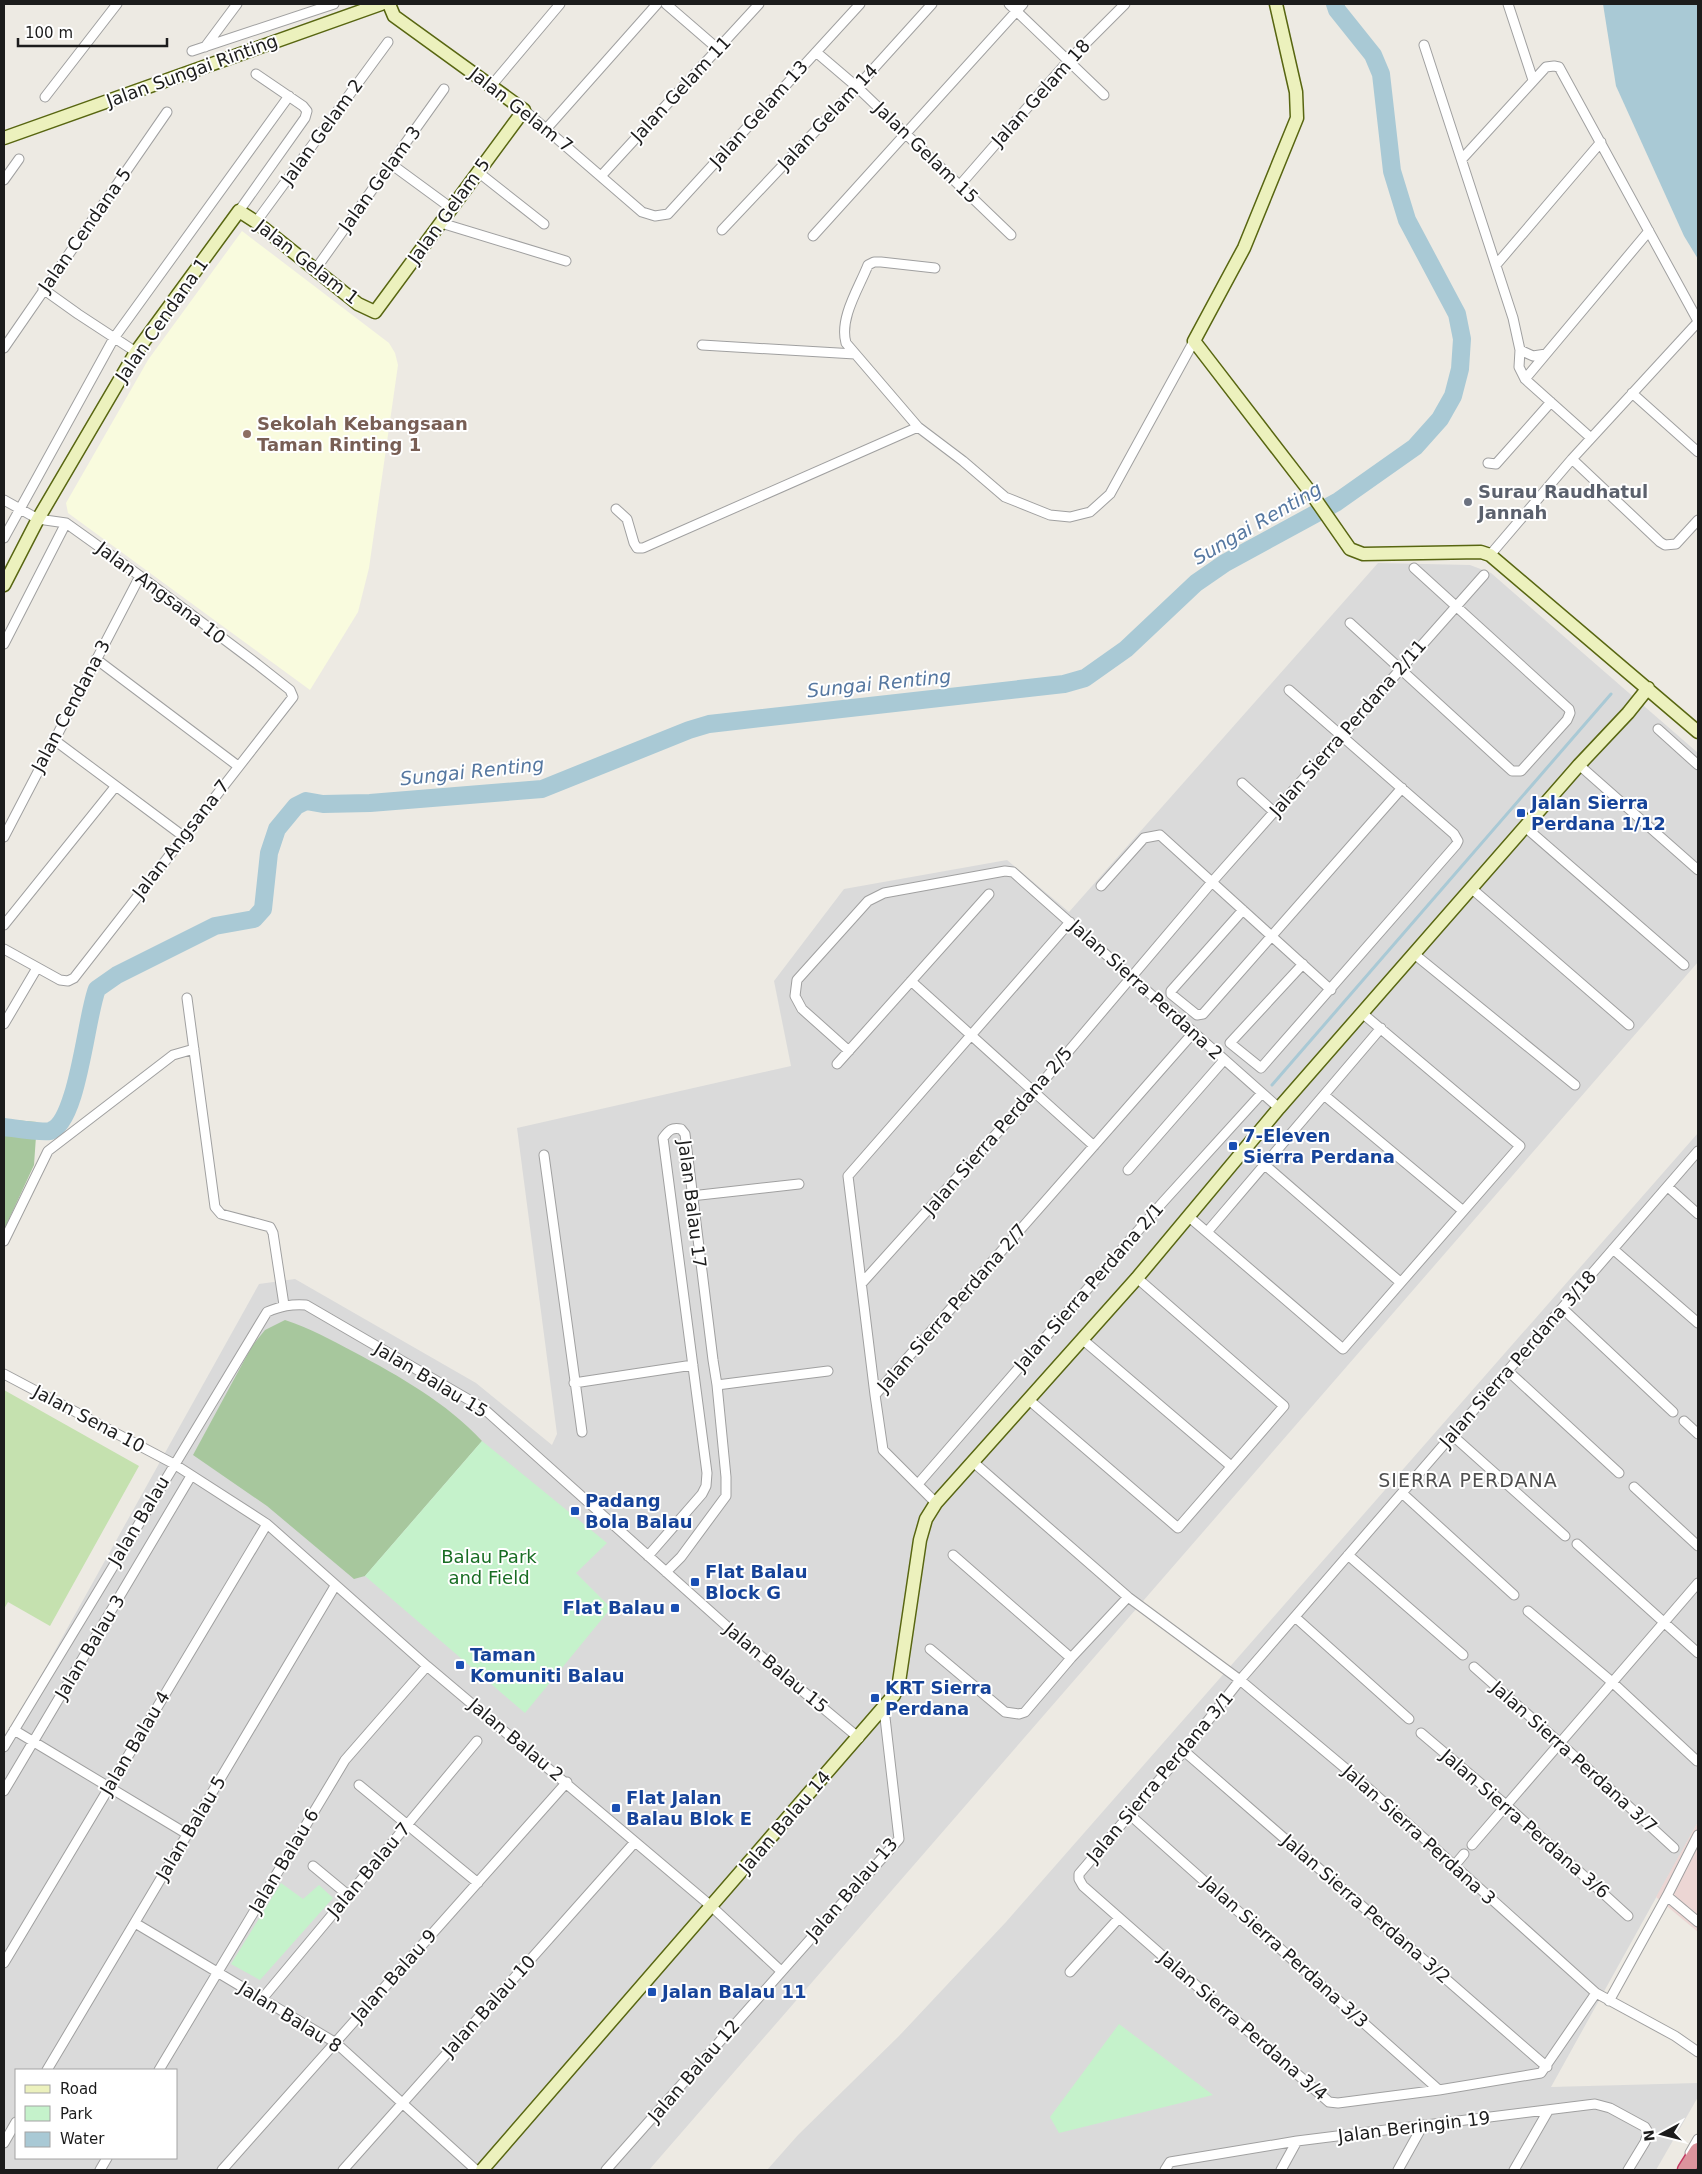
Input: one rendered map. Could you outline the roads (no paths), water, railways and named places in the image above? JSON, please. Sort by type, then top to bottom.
[{"type":"highway","points":[[1686,2170],[1698,2151]]},
{"type":"street","points":[[45,97],[117,4]]},
{"type":"street","points":[[205,47],[237,4]]},
{"type":"street","points":[[192,51],[334,4]]},
{"type":"street","name":"Jalan Sungai Rinting","points":[[4,138],[380,4]]},
{"type":"street","name":"Jalan Gelam 7","points":[[389,4],[394,16],[524,110],[602,175],[642,212],[654,216]]},
{"type":"street","points":[[491,86],[560,4]]},
{"type":"street","points":[[547,128],[657,4]]},
{"type":"street","points":[[666,4],[718,49]]},
{"type":"street","name":"Jalan Gelam 11","points":[[602,175],[760,4]]},
{"type":"street","name":"Jalan Gelam 13","points":[[654,216],[668,214],[860,4]]},
{"type":"street","name":"Jalan Gelam 14","points":[[722,230],[857,87],[932,4]]},
{"type":"street","points":[[1008,4],[1104,95]]},
{"type":"street","points":[[813,236],[1023,4]]},
{"type":"street","name":"Jalan Gelam 18","points":[[960,185],[1068,60],[1125,4]]},
{"type":"street","points":[[935,268],[881,262],[874,262],[868,265],[845,320],[843,335],[846,343],[918,428],[963,462],[1005,498],[1050,515],[1070,517],[1090,512],[1110,494],[1244,248],[1297,118],[1296,92],[1276,4]]},
{"type":"street","points":[[1508,4],[1533,80]]},
{"type":"street","name":"Jalan Gelam 2","points":[[256,222],[388,42]]},
{"type":"street","points":[[1424,45],[1513,318],[1520,350],[1519,367],[1525,379],[1591,438]]},
{"type":"street","name":"Jalan Gelam 15","points":[[816,52],[857,87],[1011,235]]},
{"type":"street","points":[[1462,159],[1546,67],[1559,67],[1698,322],[1572,459],[1490,554]]},
{"type":"street","name":"Jalan Cendana 1","points":[[4,585],[38,519],[136,352],[305,118],[307,111],[303,106],[256,74]]},
{"type":"street","name":"Jalan Gelam 3","points":[[315,270],[444,89]]},
{"type":"street","name":"Jalan Cendana 1","points":[[4,538],[114,338],[289,96]]},
{"type":"street","name":"Jalan Gelam 5","points":[[375,312],[524,110]]},
{"type":"street","name":"Jalan Cendana 5","points":[[4,348],[167,112]]},
{"type":"street","points":[[1496,265],[1601,142]]},
{"type":"street","points":[[4,180],[19,159]]},
{"type":"street","points":[[391,164],[451,208]]},
{"type":"street","points":[[478,172],[544,224]]},
{"type":"street","name":"Jalan Gelam 1","points":[[239,211],[256,222],[358,304],[375,312]]},
{"type":"street","points":[[441,223],[566,261]]},
{"type":"street","points":[[1525,379],[1649,231]]},
{"type":"street","points":[[44,289],[136,352]]},
{"type":"street","points":[[1194,340],[1311,493],[1350,549],[1363,554],[1481,552],[1490,554],[1698,732]]},
{"type":"street","points":[[702,346],[855,354]]},
{"type":"street","points":[[1520,350],[1533,356],[1546,354]]},
{"type":"street","points":[[1632,393],[1698,452]]},
{"type":"street","points":[[1488,463],[1496,464],[1551,402]]},
{"type":"street","points":[[616,509],[627,519],[637,548],[643,548],[918,428]]},
{"type":"street","points":[[1572,459],[1660,542],[1666,545],[1676,544],[1698,520]]},
{"type":"street","name":"Jalan Angsana 10","points":[[4,500],[18,510],[38,519],[66,523],[140,576],[290,690],[293,697]]},
{"type":"street","points":[[4,644],[66,523]]},
{"type":"street","points":[[1350,623],[1512,771],[1521,771],[1567,720],[1570,713],[1568,709],[1414,568]]},
{"type":"street","name":"Jalan Sierra Perdana 2/11","points":[[1132,977],[1212,882],[1484,575]]},
{"type":"street","name":"Jalan Cendana 3","points":[[4,837],[140,576]]},
{"type":"street","points":[[96,659],[238,766]]},
{"type":"street","name":"Jalan Balau 14","points":[[711,1906],[884,1709],[894,1695],[899,1682],[920,1540],[926,1520],[936,1503],[1137,1278],[1279,1108],[1648,688]]},
{"type":"street","points":[[1289,690],[1454,834],[1458,841],[1331,990],[1261,1068],[1230,1043],[1302,964]]},
{"type":"street","name":"Jalan Angsana 7","points":[[37,968],[60,980],[68,982],[74,978],[293,697]]},
{"type":"street","points":[[1658,730],[1698,765]]},
{"type":"street","points":[[54,739],[183,836]]},
{"type":"street","points":[[1580,765],[1698,870]]},
{"type":"street","points":[[1242,783],[1274,812]]},
{"type":"street","points":[[4,926],[115,786]]},
{"type":"street","points":[[1242,910],[1171,991],[1171,994],[1197,1015],[1203,1014],[1402,788]]},
{"type":"street","points":[[1524,827],[1684,964]]},
{"type":"street","points":[[1101,886],[1144,838],[1160,835],[1331,990]]},
{"type":"street","name":"Jalan Sierra Perdana 2","points":[[849,1051],[802,1009],[795,990],[796,980],[868,901],[884,894],[1005,871],[1013,872],[1279,1108]]},
{"type":"street","points":[[1472,888],[1629,1025]]},
{"type":"street","points":[[837,1064],[989,894]]},
{"type":"street","points":[[875,1395],[848,1176],[1070,922]]},
{"type":"street","points":[[4,950],[37,968],[4,1024]]},
{"type":"street","points":[[1414,953],[1575,1085]]},
{"type":"street","name":"Jalan Sierra Perdana 2/5","points":[[862,1283],[1034,1092],[1132,977]]},
{"type":"street","points":[[911,981],[1094,1146]]},
{"type":"street","points":[[187,998],[215,1207],[221,1214],[270,1227],[273,1233],[284,1305]]},
{"type":"street","points":[[1188,1216],[1208,1231],[1343,1349],[1462,1210],[1520,1146],[1362,1013]]},
{"type":"street","points":[[1208,1231],[1381,1028]]},
{"type":"street","name":"Jalan Sierra Perdana 2/7","points":[[936,1503],[883,1450],[875,1395],[1193,1033]]},
{"type":"street","points":[[4,1241],[48,1151],[173,1055],[194,1049]]},
{"type":"street","points":[[1128,1170],[1224,1060]]},
{"type":"street","name":"Jalan Sierra Perdana 2/1","points":[[918,1484],[1163,1202],[1262,1093]]},
{"type":"street","points":[[1324,1095],[1462,1210]]},
{"type":"street","name":"Jalan Balau 17","points":[[648,1556],[694,1503],[706,1486],[707,1473],[664,1138],[668,1130],[675,1127],[681,1128],[685,1134],[712,1360],[718,1385],[726,1496],[686,1551],[666,1572]]},
{"type":"street","name":"Jalan Sierra Perdana 3/18","points":[[1240,1680],[1698,1151]]},
{"type":"street","points":[[544,1155],[582,1432]]},
{"type":"street","points":[[1265,1165],[1400,1282]]},
{"type":"street","points":[[691,1196],[799,1184]]},
{"type":"street","points":[[1668,1187],[1698,1214]]},
{"type":"street","points":[[1614,1249],[1698,1323]]},
{"type":"street","points":[[1028,1400],[1178,1528],[1284,1406],[1137,1278]]},
{"type":"street","name":"Jalan Balau","points":[[4,1747],[267,1312],[284,1305]]},
{"type":"street","name":"Jalan Balau 15","points":[[284,1305],[306,1305],[483,1408],[750,1647],[858,1738]]},
{"type":"street","points":[[1562,1308],[1672,1412]]},
{"type":"street","points":[[1082,1339],[1231,1466]]},
{"type":"street","points":[[574,1383],[693,1365]]},
{"type":"street","points":[[718,1385],[828,1371]]},
{"type":"street","points":[[1508,1371],[1619,1473]]},
{"type":"street","name":"Jalan Sena 10","points":[[4,1374],[174,1464]]},
{"type":"street","points":[[1684,1421],[1698,1434]]},
{"type":"street","points":[[1452,1435],[1565,1536]]},
{"type":"street","name":"Jalan Sierra Perdana 3","points":[[972,1461],[1128,1597],[1240,1680],[1358,1779],[1596,1993],[1675,2036],[1698,2052]]},
{"type":"street","name":"Jalan Balau 2","points":[[174,1464],[267,1524],[304,1555],[335,1586],[426,1666],[567,1782],[711,1906],[781,1971]]},
{"type":"street","name":"Jalan Balau 3","points":[[4,1791],[191,1476]]},
{"type":"street","points":[[1634,1487],[1698,1546]]},
{"type":"street","points":[[1402,1492],[1514,1595]]},
{"type":"street","name":"Jalan Balau 4","points":[[4,1963],[267,1524]]},
{"type":"street","points":[[1577,1544],[1698,1652]]},
{"type":"street","points":[[953,1555],[1071,1658]]},
{"type":"street","points":[[1348,1555],[1463,1655]]},
{"type":"street","points":[[1472,1845],[1698,1584]]},
{"type":"street","name":"Jalan Balau 5","points":[[48,2069],[335,1586]]},
{"type":"street","points":[[930,1649],[1005,1712],[1014,1714],[1024,1712],[1128,1597]]},
{"type":"street","points":[[1528,1611],[1612,1682],[1697,1761]]},
{"type":"street","points":[[1295,1617],[1409,1719]]},
{"type":"street","name":"Jalan Balau 6","points":[[160,2069],[345,1760],[426,1666]]},
{"type":"street","name":"Jalan Sierra Perdana 3/7","points":[[1474,1667],[1674,1848]]},
{"type":"street","name":"Jalan Sierra Perdana 3/1","points":[[1079,1874],[1184,1751],[1240,1680]]},
{"type":"street","name":"Jalan Balau 13","points":[[781,1971],[899,1839],[884,1709]]},
{"type":"street","points":[[14,1730],[187,1834]]},
{"type":"street","name":"Jalan Sierra Perdana 3/6","points":[[1421,1733],[1506,1805],[1628,1916]]},
{"type":"street","name":"Jalan Balau 7","points":[[262,1999],[477,1741]]},
{"type":"street","name":"Jalan Sierra Perdana 3/2","points":[[1184,1751],[1548,2067]]},
{"type":"street","name":"Jalan Balau 9","points":[[222,2170],[567,1782]]},
{"type":"street","points":[[359,1785],[478,1883]]},
{"type":"street","name":"Jalan Sierra Perdana 3/3","points":[[1130,1815],[1439,2090]]},
{"type":"street","points":[[1609,2001],[1667,1896],[1698,1835]]},
{"type":"street","name":"Jalan Balau 10","points":[[343,2170],[635,1842]]},
{"type":"street","points":[[1454,1866],[1464,1854]]},
{"type":"street","points":[[313,1866],[348,1895]]},
{"type":"street","name":"Jalan Sierra Perdana 3/4","points":[[1079,1874],[1079,1879],[1084,1886],[1119,1918],[1329,2102],[1338,2103],[1439,2090],[1535,2075],[1548,2067]]},
{"type":"street","points":[[1667,1896],[1698,1922]]},
{"type":"street","points":[[482,2170],[711,1906]]},
{"type":"street","points":[[1070,1972],[1119,1918]]},
{"type":"street","name":"Jalan Balau 8","points":[[134,1923],[336,2042],[476,2170]]},
{"type":"street","name":"Jalan Balau 12","points":[[606,2170],[781,1971]]},
{"type":"street","points":[[1548,2067],[1596,1993]]},
{"type":"street","name":"Jalan Beringin 19","points":[[1165,2170],[1170,2162],[1298,2141],[1595,2104],[1610,2108],[1645,2127],[1648,2136],[1628,2170]]},
{"type":"street","points":[[1514,2170],[1548,2111]]},
{"type":"street","points":[[4,2143],[15,2124]]},
{"type":"street","points":[[1398,2170],[1423,2125]]},
{"type":"street","points":[[1679,2170],[1698,2139]]},
{"type":"street","points":[[1281,2170],[1298,2141]]},
{"type":"street","points":[[100,2170],[106,2159]]},
{"type":"water","points":[[1603,4],[1698,4],[1698,259],[1684,236],[1616,86]]},
{"type":"waterway","name":"Sungai Renting","points":[[4,1127],[50,1131],[60,1124],[68,1109],[74,1090],[97,989],[117,975],[215,926],[254,919],[263,909],[269,853],[277,829],[296,806],[306,801],[323,804],[370,803],[542,789],[689,730],[709,724],[1064,684],[1085,678],[1126,649],[1196,583],[1225,563],[1337,502],[1415,447],[1440,419],[1453,396],[1460,369],[1462,339],[1457,314],[1407,220],[1392,171],[1381,74],[1373,55],[1337,10],[1335,4]]},
{"type":"waterway","points":[[1272,1085],[1611,694]]},
{"type":"place","name":"Sekolah Kebangsaan Taman Rinting 1","points":[[247,434]]},
{"type":"place","name":"Surau Raudhatul Jannah","points":[[1468,502]]},
{"type":"place","name":"Jalan Sierra Perdana 1/12","points":[[1521,813]]},
{"type":"place","name":"7-Eleven Sierra Perdana","points":[[1233,1146]]},
{"type":"place","name":"Padang Bola Balau","points":[[575,1511]]},
{"type":"place","name":"Flat Balau Block G","points":[[695,1582]]},
{"type":"place","name":"Flat Balau","points":[[675,1608]]},
{"type":"place","name":"Taman Komuniti Balau","points":[[460,1665]]},
{"type":"place","name":"KRT Sierra Perdana","points":[[875,1698]]},
{"type":"place","name":"Flat Jalan Balau Blok E","points":[[616,1808]]},
{"type":"place","name":"Jalan Balau 11","points":[[652,1992]]},
{"type":"district","name":"SIERRA PERDANA","points":[[1468,1480]]},
{"type":"park label","name":"Balau Park and Field","points":[[489,1567]]}]
